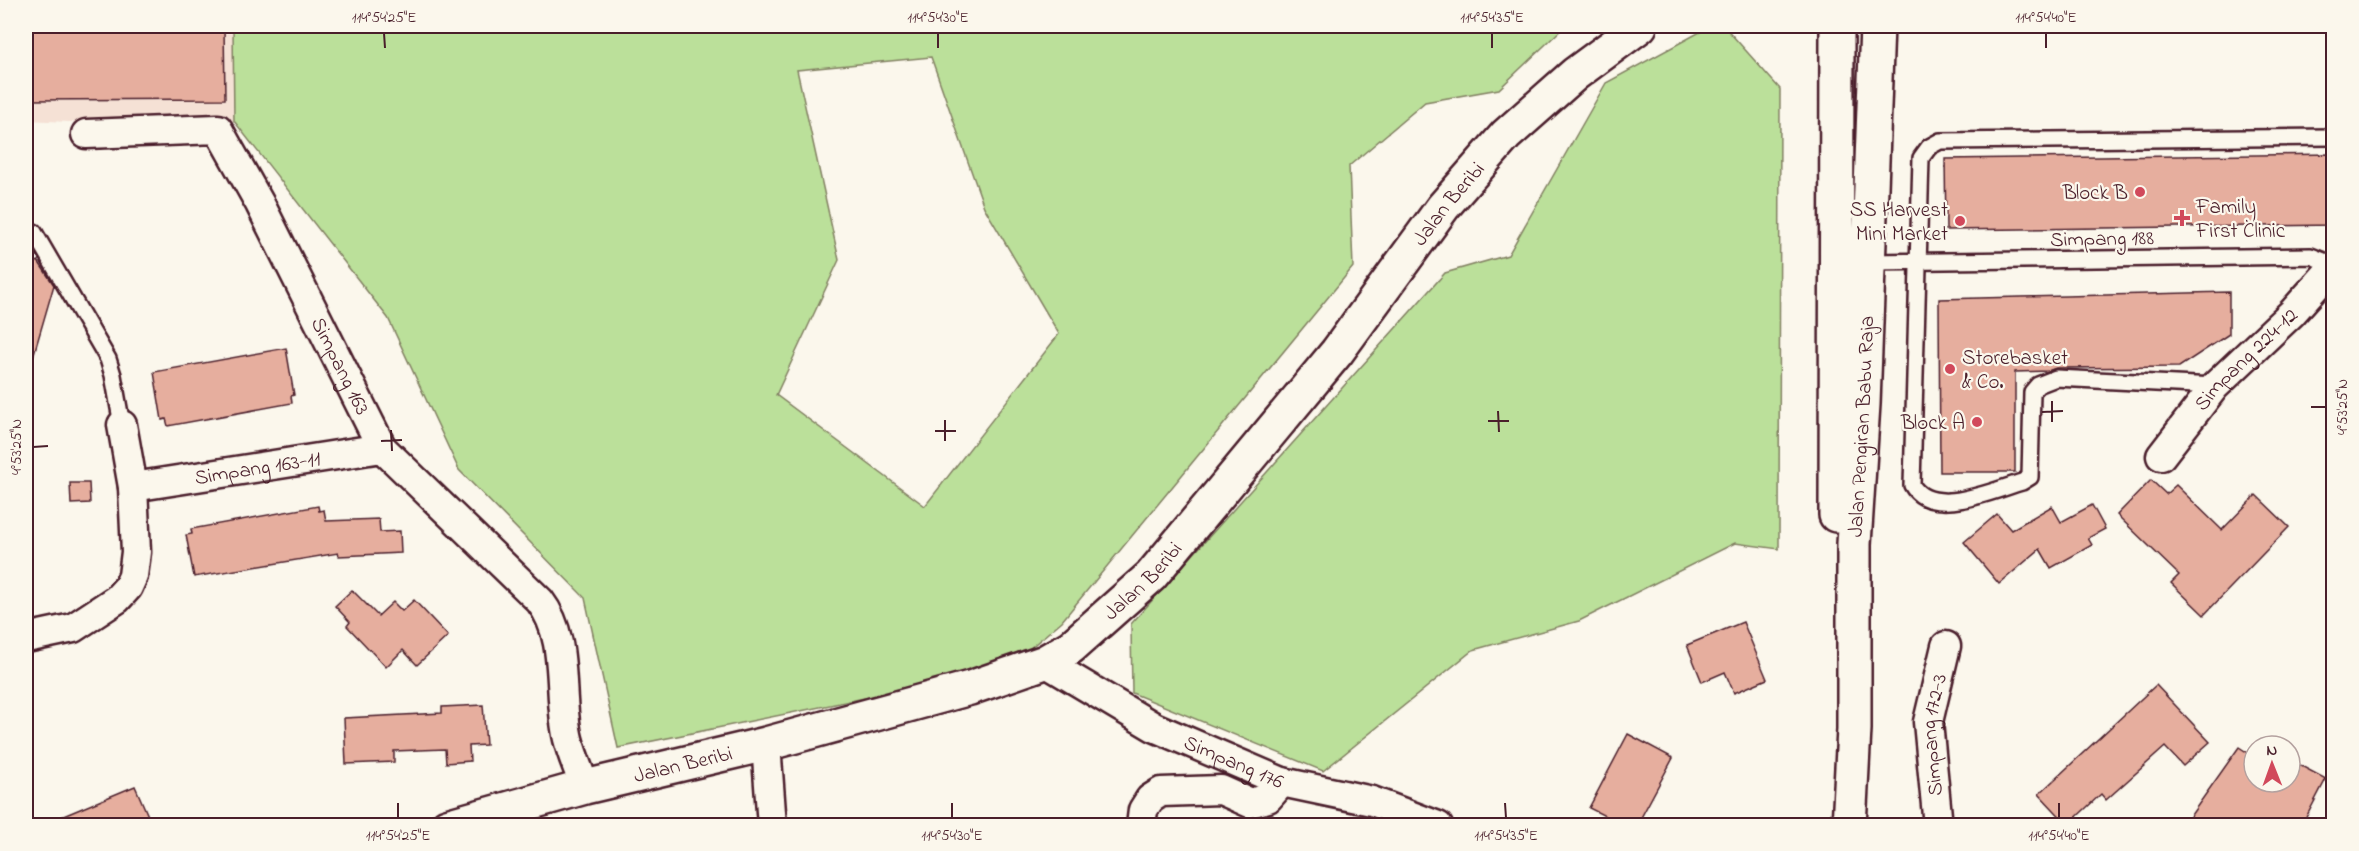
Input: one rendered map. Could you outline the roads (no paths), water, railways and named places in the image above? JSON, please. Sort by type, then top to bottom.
[{"type":"main road","name":"Jalan Beribi","points":[[447,825],[585,787],[766,744],[970,688],[1045,662],[1071,647],[1151,576],[1337,352],[1443,207],[1506,135],[1575,74],[1640,26]]},
{"type":"main road","points":[[1817,26],[1837,182]]},
{"type":"main road","name":"Jalan Pengiran Babu Raja","points":[[1837,26],[1834,728],[1842,825]]},
{"type":"main road","name":"Jalan Pengiran Babu Raja","points":[[1849,825],[1854,729],[1854,544],[1863,404],[1879,31]]},
{"type":"street","name":"Simpang 163","points":[[86,134],[218,129],[260,204],[382,448],[540,601],[549,613],[555,626],[561,667],[567,738],[585,787]]},
{"type":"street","name":"Simpang 224-12","points":[[2161,456],[2215,386],[2292,313],[2334,266]]},
{"type":"street","points":[[26,638],[73,628],[117,599],[128,587],[133,576],[136,552],[133,487],[122,425]]},
{"type":"street","name":"Simpang 163-11","points":[[133,487],[382,448]]},
{"type":"street","name":"Simpang 172-3","points":[[1938,825],[1928,722],[1946,646]]},
{"type":"street","name":"Simpang 176","points":[[1045,662],[1154,727],[1282,782],[1372,801],[1438,825]]},
{"type":"street","points":[[766,744],[772,825]]},
{"type":"street","points":[[1141,825],[1143,810],[1150,799],[1161,792],[1221,790],[1250,803],[1268,798],[1282,782]]},
{"type":"lane","points":[[2215,386],[2056,378],[2038,385],[2032,392],[2030,477],[2022,482],[1959,501],[1926,499],[1916,492],[1912,485],[1921,158],[1929,147],[1940,141],[2334,136]]},
{"type":"lane","points":[[34,232],[108,359],[122,425]]},
{"type":"lane","name":"Simpang 188","points":[[1869,262],[2312,256],[2334,266]]},
{"type":"place","name":"Block B","points":[[2140,192]]},
{"type":"place","name":"Family First Clinic","points":[[2182,218]]},
{"type":"place","name":"SS Harvest Mini Market","points":[[1960,221]]},
{"type":"place","name":"Storebasket & Co.","points":[[1950,369]]},
{"type":"place","name":"Block A","points":[[1977,422]]}]
